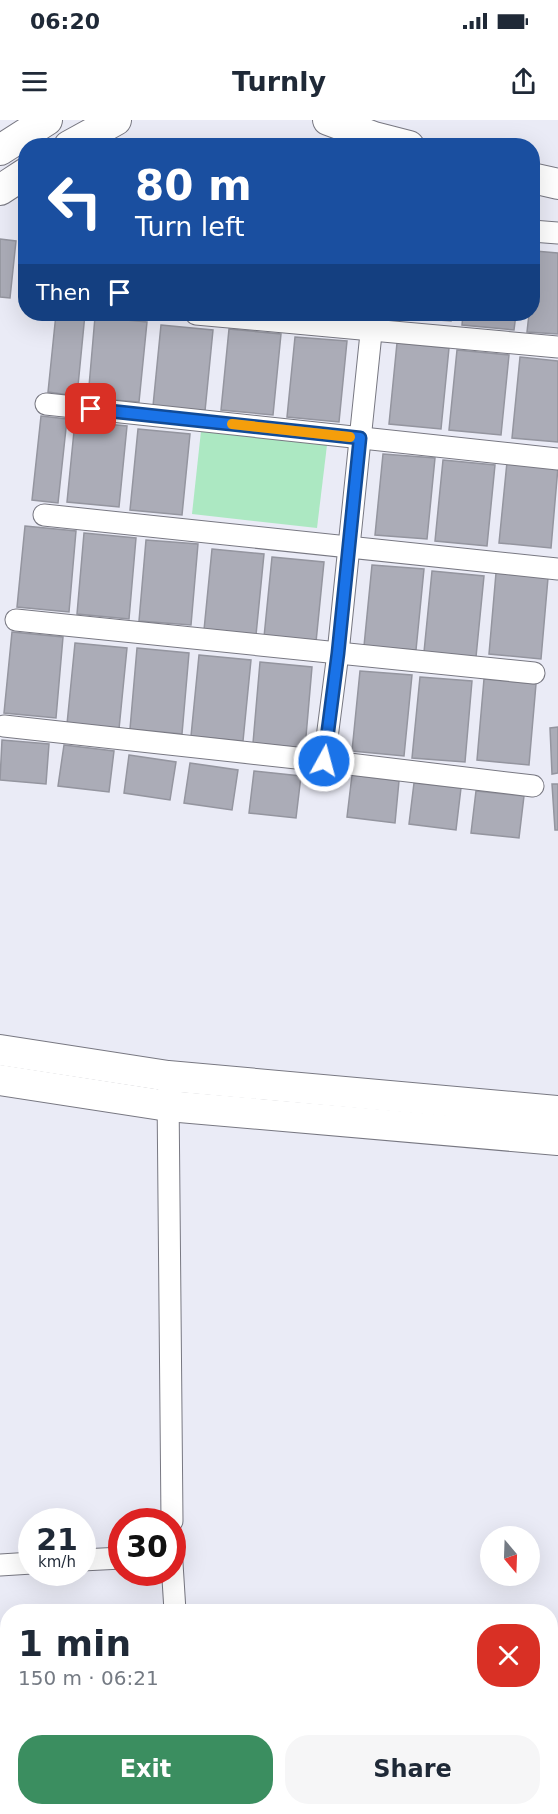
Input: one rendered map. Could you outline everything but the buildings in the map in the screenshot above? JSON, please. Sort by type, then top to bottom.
[{"type":"street","points":[[83,138],[116,120]]},
{"type":"street","points":[[328,120],[379,138]]},
{"type":"street","points":[[27,138],[43,131]]},
{"type":"street","points":[[0,150],[18,142]]},
{"type":"street","points":[[0,190],[18,178]]},
{"type":"street","points":[[540,180],[558,184]]},
{"type":"street","points":[[540,232],[558,233]]},
{"type":"street","points":[[350,321],[558,347]]},
{"type":"street","points":[[324,761],[338,653],[372,322]]},
{"type":"street","points":[[46,404],[558,459]]},
{"type":"street","points":[[44,515],[558,568]]},
{"type":"street","points":[[16,620],[534,673]]},
{"type":"street","points":[[4,726],[533,786]]},
{"type":"street","points":[[0,1050],[168,1076],[558,1111]]},
{"type":"street","points":[[168,1076],[172,1508]]},
{"type":"street","points":[[0,1080],[168,1106],[558,1140]]},
{"type":"street","points":[[0,1565],[18,1564]]},
{"type":"street","points":[[173,1586],[175,1604]]},
{"type":"green space","points":[[201,431],[327,445],[317,528],[192,514]]},
{"type":"slow traffic","points":[[232,424],[350,437]]},
{"type":"route","points":[[91,409],[360,438],[338,653],[324,761]]}]
